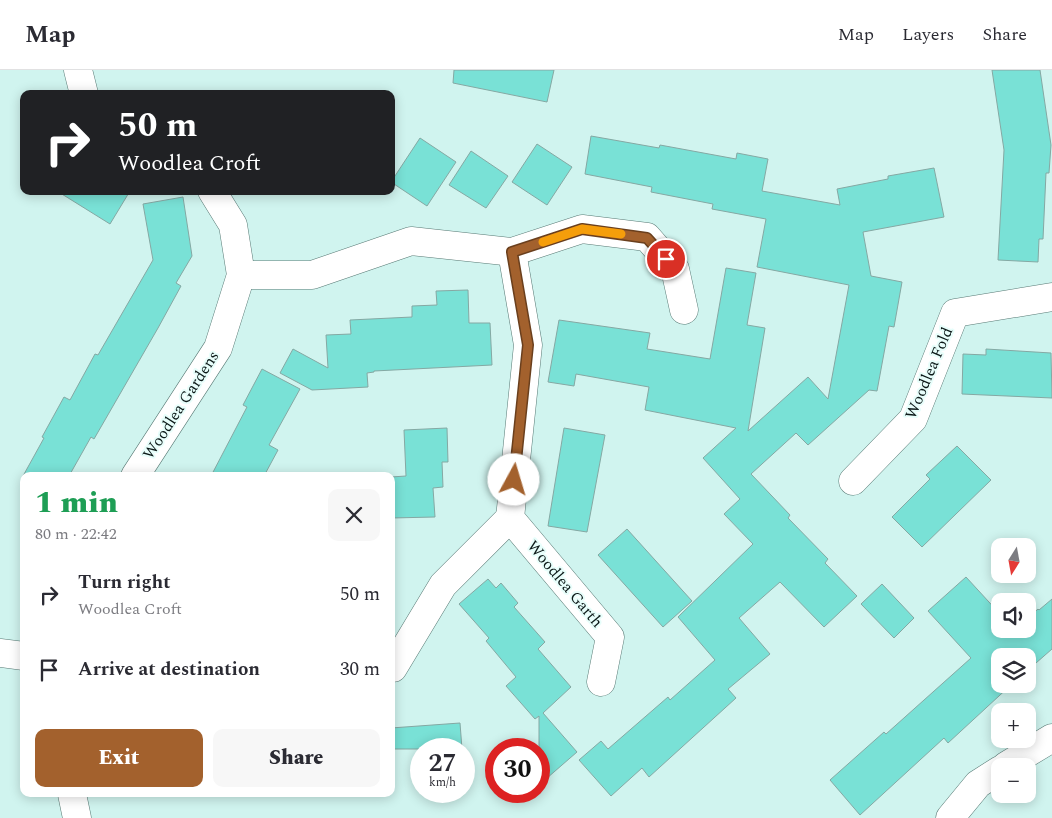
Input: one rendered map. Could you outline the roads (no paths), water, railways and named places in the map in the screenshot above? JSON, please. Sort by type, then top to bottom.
[{"type":"street","points":[[78,70],[83,90]]},
{"type":"street","name":"Woodlea Gardens","points":[[138,472],[218,348],[241,275],[233,225],[214,195]]},
{"type":"street","points":[[241,275],[312,275],[411,241],[512,252],[582,229],[647,238],[675,269],[684,310]]},
{"type":"street","points":[[395,665],[443,585],[510,518],[528,345],[512,252]]},
{"type":"street","name":"Woodlea Fold","points":[[853,480],[913,419],[955,313],[1052,297]]},
{"type":"street","name":"Woodlea Garth","points":[[510,518],[610,637],[601,682]]},
{"type":"street","points":[[0,653],[20,656]]},
{"type":"street","points":[[1019,758],[1052,738]]},
{"type":"street","points":[[950,818],[978,784],[991,776]]},
{"type":"street","points":[[73,797],[77,818]]}]
